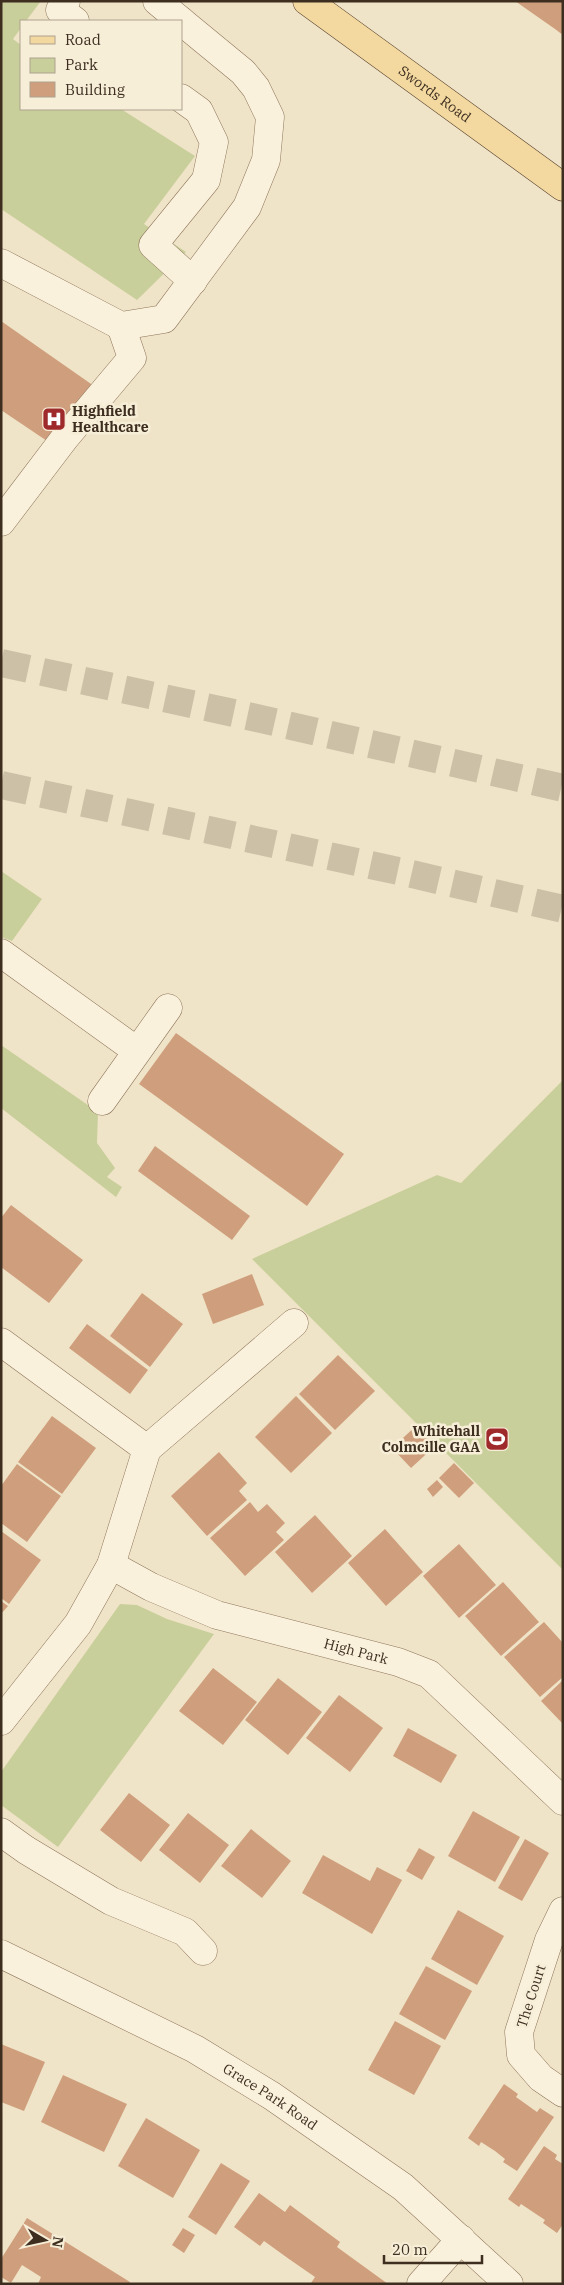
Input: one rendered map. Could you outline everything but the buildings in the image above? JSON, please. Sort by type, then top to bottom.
[{"type":"main road","name":"Swords Road","points":[[307,1],[563,187]]},
{"type":"street","points":[[66,1],[60,10],[74,20]]},
{"type":"street","points":[[156,1],[180,20]]},
{"type":"street","points":[[1,263],[121,326],[164,318],[193,281],[247,207],[266,160],[270,117],[256,88],[243,72],[182,22]]},
{"type":"street","points":[[182,99],[199,111],[214,142],[206,180],[153,245],[193,281]]},
{"type":"street","points":[[1,522],[64,439],[132,358],[121,326]]},
{"type":"street","points":[[1,953],[137,1051]]},
{"type":"street","points":[[102,1101],[168,1008]]},
{"type":"street","points":[[1,1721],[78,1624],[111,1565],[147,1449],[294,1323]]},
{"type":"street","points":[[1,1342],[147,1449]]},
{"type":"street","name":"High Park","points":[[111,1565],[151,1587],[217,1615],[398,1662],[429,1674],[563,1801]]},
{"type":"street","points":[[1,1832],[26,1850],[111,1901],[185,1932],[203,1951]]},
{"type":"street","name":"The Court","points":[[563,1911],[549,1940],[519,2032],[521,2055],[540,2078],[563,2093]]},
{"type":"street","name":"Grace Park Road","points":[[1,1954],[187,2045],[244,2079],[339,2141],[403,2187],[509,2284]]},
{"type":"street","points":[[421,2284],[461,2239]]},
{"type":"green space","points":[[1,1],[41,1],[27,20],[20,20],[20,29],[13,39],[20,44],[20,110],[123,110],[195,156],[144,224],[186,252],[137,300],[1,209]]},
{"type":"green space","points":[[1,871],[42,899],[12,941],[1,937]]},
{"type":"green space","points":[[1,1045],[98,1112],[97,1143],[115,1168],[107,1177],[122,1187],[116,1197],[1,1108]]},
{"type":"green space","name":"Whitehall Colmcille GAA","points":[[563,1080],[563,1570],[252,1259],[437,1175],[461,1183]]},
{"type":"green space","points":[[120,1604],[137,1605],[167,1619],[214,1634],[58,1847],[1,1805],[1,1772]]},
{"type":"tunnel","points":[[1,663],[252,717],[563,788]]},
{"type":"tunnel","points":[[1,785],[403,872],[563,909]]},
{"type":"place","name":"Highfield Healthcare","points":[[54,419]]},
{"type":"place","name":"Whitehall Colmcille GAA","points":[[497,1439]]}]
